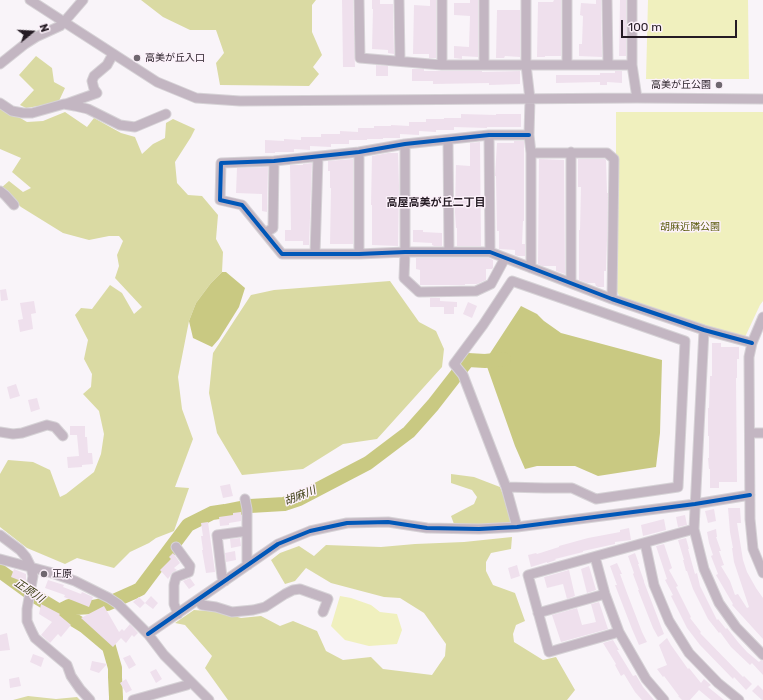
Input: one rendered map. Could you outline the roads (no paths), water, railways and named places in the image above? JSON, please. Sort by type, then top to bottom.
[{"type":"street","points":[[30,0],[157,82],[196,98],[240,101],[637,98],[763,99]]},
{"type":"street","points":[[0,64],[36,37],[60,26],[84,0]]},
{"type":"street","points":[[359,0],[360,58],[442,65],[632,65]]},
{"type":"street","points":[[399,0],[400,61]]},
{"type":"street","points":[[442,0],[442,65]]},
{"type":"street","points":[[484,0],[484,65]]},
{"type":"street","points":[[526,0],[526,65],[530,99],[529,136],[531,153],[531,268]]},
{"type":"street","points":[[567,0],[567,65]]},
{"type":"street","points":[[607,0],[608,65]]},
{"type":"street","points":[[632,0],[632,65],[637,98]]},
{"type":"street","points":[[0,103],[23,114],[32,113],[98,93],[94,89],[92,81],[94,76],[107,65],[113,54]]},
{"type":"street","points":[[64,104],[88,109],[120,125],[135,127],[166,114]]},
{"type":"street","points":[[529,136],[489,135],[405,144],[359,152],[274,161],[221,163],[220,200],[242,205],[282,254],[490,252],[612,299],[704,330],[752,343]]},
{"type":"street","points":[[489,135],[490,252]]},
{"type":"street","points":[[448,140],[449,252]]},
{"type":"street","points":[[405,144],[404,278],[419,292],[476,290],[491,284],[505,258]]},
{"type":"street","points":[[359,152],[360,254]]},
{"type":"street","points":[[571,282],[572,152]]},
{"type":"street","points":[[531,153],[607,153],[614,159],[612,299]]},
{"type":"street","points":[[315,254],[318,156]]},
{"type":"street","points":[[265,233],[273,228],[274,161]]},
{"type":"street","points":[[0,191],[14,205]]},
{"type":"street","points":[[506,487],[572,488],[596,499],[678,487],[685,341],[512,281],[483,325],[454,364],[463,375],[506,487],[517,527]]},
{"type":"street","points":[[763,317],[752,343],[749,357],[750,519],[753,549],[763,572]]},
{"type":"street","points":[[704,330],[694,529],[704,569],[719,603],[736,627],[763,655]]},
{"type":"street","points":[[0,432],[13,434],[22,433],[47,425],[54,427],[62,436]]},
{"type":"street","points":[[750,433],[763,433]]},
{"type":"street","points":[[148,634],[278,544],[310,531],[347,523],[388,522],[426,528],[479,529],[517,527],[695,504],[750,495]]},
{"type":"street","points":[[245,499],[247,509],[248,565]]},
{"type":"street","points":[[618,632],[549,652],[528,575],[694,529]]},
{"type":"street","points":[[225,581],[222,577],[217,535],[247,531]]},
{"type":"street","points":[[0,535],[20,550],[26,557],[31,567],[32,576],[27,609],[27,620],[35,638],[67,665],[71,676],[90,700]]},
{"type":"street","points":[[644,543],[654,585],[669,621],[689,653],[718,683],[739,700]]},
{"type":"street","points":[[176,547],[190,566],[189,572],[176,577],[174,585],[174,604],[178,614]]},
{"type":"street","points":[[595,557],[605,594],[618,632],[646,679],[664,700]]},
{"type":"street","points":[[0,559],[75,580],[118,604],[148,634],[164,655],[209,700]]},
{"type":"street","points":[[198,600],[202,604],[232,612],[253,610],[266,607],[285,594],[293,590],[300,589],[328,599],[323,612]]},
{"type":"street","points":[[538,613],[605,594]]},
{"type":"street","points":[[133,700],[187,685],[190,681]]},
{"type":"waterway","name":"胡麻川","points":[[59,611],[69,606],[75,608],[107,604],[140,589],[188,525],[212,513],[250,506],[284,504],[299,499],[368,463],[409,432],[433,405],[468,360],[485,361],[504,359]]},
{"type":"waterway","name":"正原川","points":[[0,571],[33,595],[84,626],[109,647],[115,668],[116,700]]},
{"type":"place","name":"高美が丘入口","points":[[137,58]]},
{"type":"place","name":"高美が丘公園","points":[[719,85]]},
{"type":"place","name":"正原","points":[[44,574]]},
{"type":"district","name":"高屋高美が丘二丁目","points":[[436,203]]},
{"type":"park label","name":"胡麻近隣公園","points":[[690,227]]}]
